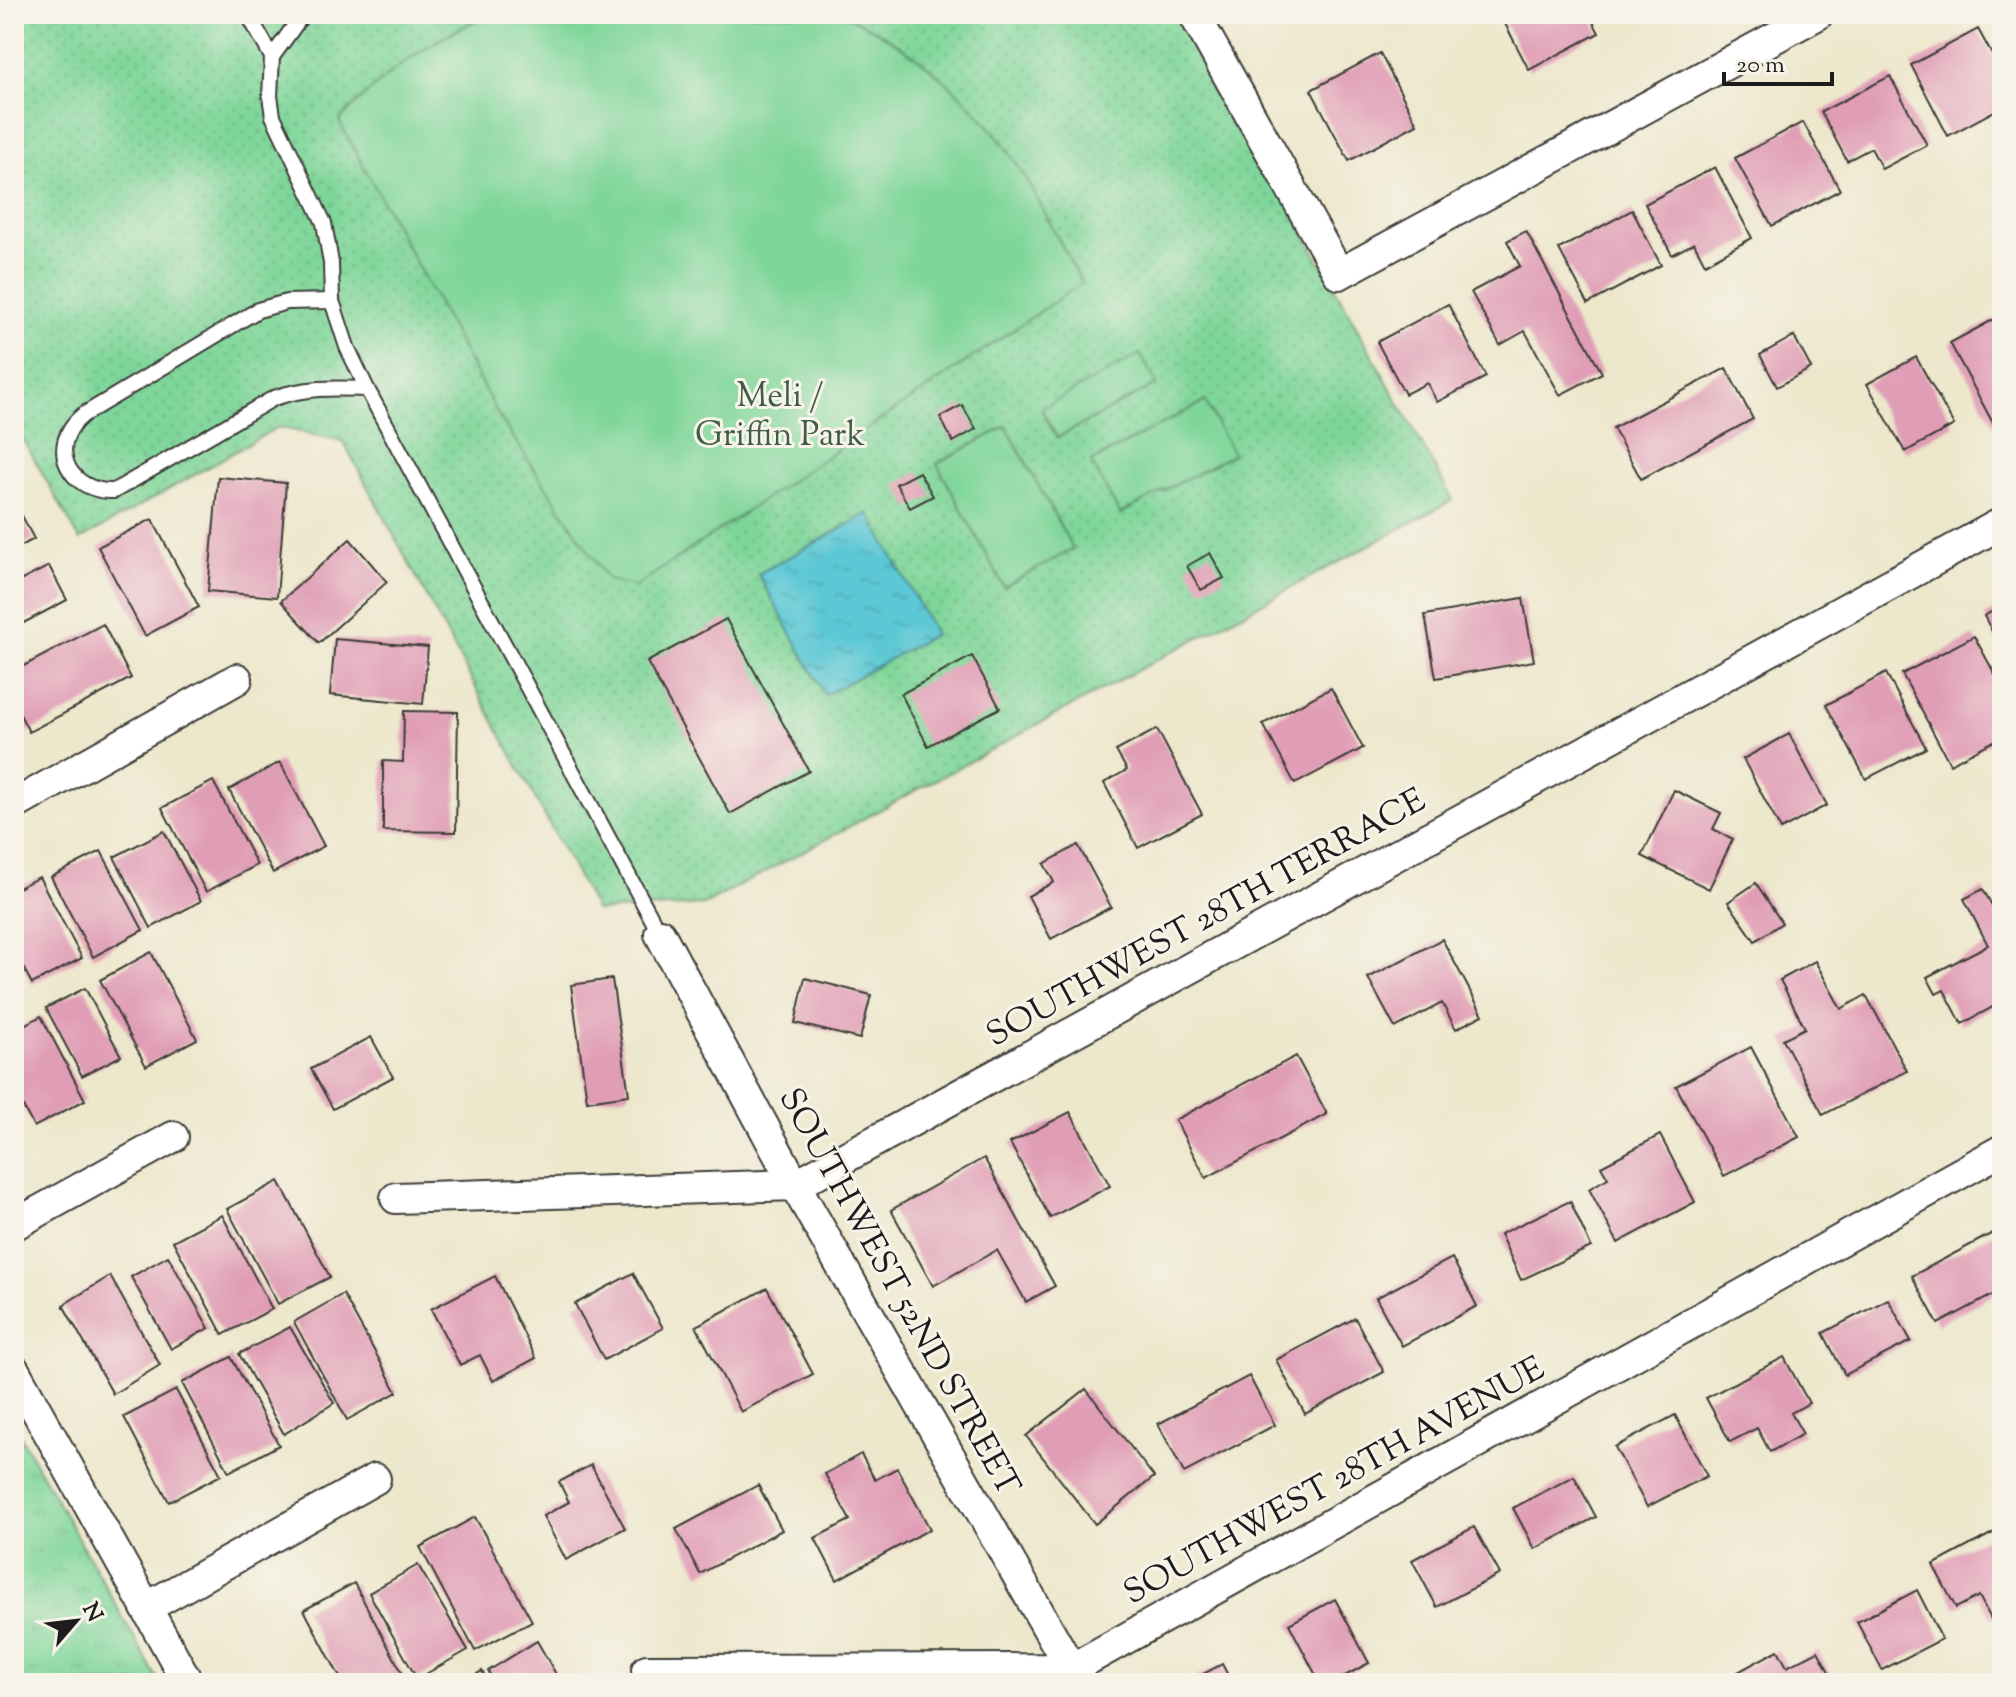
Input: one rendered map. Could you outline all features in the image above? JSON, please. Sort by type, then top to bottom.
[{"type":"street","points":[[1194,14],[1339,274],[1818,14]]},
{"type":"street","name":"SOUTHWEST 28TH TERRACE","points":[[396,1198],[795,1185],[2002,523]]},
{"type":"street","points":[[14,805],[237,679]]},
{"type":"street","name":"SOUTHWEST 52ND STREET","points":[[660,934],[795,1185],[1075,1676]]},
{"type":"street","points":[[14,1225],[173,1137]]},
{"type":"street","name":"SOUTHWEST 28TH AVENUE","points":[[647,1670],[1075,1676],[2002,1150]]},
{"type":"street","points":[[14,1370],[188,1683]]},
{"type":"street","points":[[146,1608],[375,1479]]},
{"type":"lane","points":[[248,14],[272,57],[270,96],[273,116],[324,223],[331,263],[332,301],[347,347],[660,934]]},
{"type":"lane","points":[[272,57],[303,14]]},
{"type":"lane","points":[[332,301],[287,302],[258,310],[83,415],[71,425],[64,438],[63,452],[77,479],[86,488],[100,492],[114,491],[274,398],[296,390],[367,389]]},
{"type":"green space","name":"Meli / Griffin Park","points":[[14,14],[1182,14],[1453,500],[704,905],[596,911],[343,441],[278,427],[80,540],[14,423]]},
{"type":"green space","points":[[489,14],[840,14],[892,40],[917,58],[986,122],[1020,169],[1082,283],[635,587],[608,580],[499,416],[339,121],[408,60],[445,36]]},
{"type":"green space","points":[[1140,354],[1157,384],[1057,438],[1041,409]]},
{"type":"green space","points":[[1205,401],[1233,454],[1120,514],[1091,462]]},
{"type":"green space","points":[[1006,426],[1073,549],[1004,587],[937,464]]},
{"type":"green space","points":[[14,1425],[160,1683],[14,1683]]},
{"type":"water","points":[[869,513],[935,634],[825,695],[758,574]]},
{"type":"building","points":[[1500,14],[1589,14],[1599,33],[1529,70]]},
{"type":"building","points":[[1978,29],[2002,73],[2002,107],[1948,136],[1911,65]]},
{"type":"building","points":[[1380,53],[1417,124],[1349,161],[1311,90]]},
{"type":"building","points":[[1890,76],[1927,145],[1882,169],[1871,148],[1847,161],[1821,112]]},
{"type":"building","points":[[1803,122],[1840,190],[1772,226],[1735,158]]},
{"type":"building","points":[[1715,167],[1752,238],[1705,264],[1694,243],[1672,255],[1645,204]]},
{"type":"building","points":[[1632,210],[1661,265],[1588,304],[1559,249]]},
{"type":"building","points":[[1526,231],[1602,373],[1560,395],[1525,331],[1500,345],[1471,292],[1520,266],[1507,241]]},
{"type":"building","points":[[1448,304],[1486,377],[1437,402],[1427,383],[1405,394],[1377,342]]},
{"type":"building","points":[[2002,315],[2002,420],[1994,425],[1950,343]]},
{"type":"building","points":[[1794,336],[1811,368],[1777,387],[1760,355]]},
{"type":"building","points":[[1916,357],[1954,425],[1905,452],[1867,384]]},
{"type":"building","points":[[1726,368],[1753,419],[1641,479],[1613,428]]},
{"type":"building","points":[[962,405],[976,429],[953,442],[940,417]]},
{"type":"building","points":[[919,472],[933,496],[910,508],[896,484]]},
{"type":"building","points":[[218,477],[286,483],[277,597],[208,591]]},
{"type":"building","points":[[14,505],[34,539],[14,550]]},
{"type":"building","points":[[152,519],[199,607],[145,636],[98,547]]},
{"type":"building","points":[[350,539],[387,582],[319,643],[281,601]]},
{"type":"building","points":[[1210,553],[1224,578],[1201,590],[1187,566]]},
{"type":"building","points":[[49,566],[67,600],[14,628],[14,584]]},
{"type":"building","points":[[1523,598],[1534,661],[1436,678],[1425,615]]},
{"type":"building","points":[[2002,606],[2002,650],[1984,616]]},
{"type":"building","points":[[726,619],[809,771],[730,814],[647,662]]},
{"type":"building","points":[[103,624],[131,678],[29,732],[14,703],[14,671]]},
{"type":"building","points":[[1974,636],[2002,687],[2002,737],[1950,764],[1902,674]]},
{"type":"building","points":[[335,639],[428,647],[423,704],[330,695]]},
{"type":"building","points":[[972,656],[1000,708],[928,746],[901,694]]},
{"type":"building","points":[[1886,673],[1926,748],[1866,779],[1826,705]]},
{"type":"building","points":[[1331,688],[1363,748],[1295,784],[1263,724]]},
{"type":"building","points":[[404,711],[458,712],[456,832],[383,831],[383,761],[403,762]]},
{"type":"building","points":[[1157,729],[1202,814],[1138,848],[1104,783],[1127,770],[1116,751]]},
{"type":"building","points":[[1789,734],[1827,805],[1781,830],[1743,759]]},
{"type":"building","points":[[280,762],[324,846],[273,873],[229,790]]},
{"type":"building","points":[[213,781],[257,865],[206,892],[162,808]]},
{"type":"building","points":[[1674,790],[1721,813],[1713,829],[1733,839],[1709,889],[1642,856]]},
{"type":"building","points":[[164,831],[201,901],[151,928],[114,857]]},
{"type":"building","points":[[1078,845],[1111,907],[1051,939],[1028,896],[1054,882],[1044,864]]},
{"type":"building","points":[[101,851],[143,930],[93,957],[51,877]]},
{"type":"building","points":[[39,877],[82,958],[32,984],[14,950],[14,890]]},
{"type":"building","points":[[1756,883],[1782,923],[1755,941],[1728,902]]},
{"type":"building","points":[[1983,889],[2002,924],[2002,1002],[1962,1024],[1944,990],[1936,994],[1927,977],[1988,945],[1964,899]]},
{"type":"building","points":[[1442,939],[1483,1015],[1456,1029],[1442,1003],[1395,1028],[1368,978]]},
{"type":"building","points":[[151,952],[197,1039],[146,1066],[100,980]]},
{"type":"building","points":[[1815,961],[1841,1009],[1866,995],[1907,1071],[1823,1115],[1783,1039],[1805,1028],[1780,980]]},
{"type":"building","points":[[805,978],[871,995],[860,1039],[795,1023]]},
{"type":"building","points":[[612,979],[629,1095],[587,1101],[571,985]]},
{"type":"building","points":[[85,988],[121,1056],[82,1076],[46,1008]]},
{"type":"building","points":[[41,1016],[85,1100],[34,1127],[14,1090],[14,1030]]},
{"type":"building","points":[[371,1037],[393,1077],[333,1109],[311,1069]]},
{"type":"building","points":[[1751,1047],[1799,1137],[1724,1176],[1676,1086]]},
{"type":"building","points":[[1296,1056],[1327,1114],[1206,1178],[1175,1120]]},
{"type":"building","points":[[1070,1112],[1110,1186],[1050,1218],[1010,1143]]},
{"type":"building","points":[[1660,1135],[1695,1202],[1618,1243],[1589,1189],[1608,1178],[1601,1166]]},
{"type":"building","points":[[984,1158],[1055,1286],[1026,1302],[997,1250],[933,1286],[891,1210]]},
{"type":"building","points":[[279,1181],[330,1277],[278,1304],[227,1209]]},
{"type":"building","points":[[1570,1201],[1591,1247],[1521,1280],[1500,1234]]},
{"type":"building","points":[[222,1215],[272,1309],[223,1335],[173,1241]]},
{"type":"building","points":[[2002,1228],[2002,1290],[1938,1324],[1912,1276]]},
{"type":"building","points":[[168,1256],[209,1328],[171,1349],[131,1277]]},
{"type":"building","points":[[1452,1258],[1477,1306],[1402,1346],[1376,1298]]},
{"type":"building","points":[[633,1273],[663,1328],[604,1360],[575,1304]]},
{"type":"building","points":[[110,1276],[160,1365],[113,1394],[63,1305]]},
{"type":"building","points":[[495,1276],[536,1358],[493,1381],[480,1355],[460,1365],[431,1309]]},
{"type":"building","points":[[767,1288],[813,1374],[741,1412],[696,1326]]},
{"type":"building","points":[[343,1294],[397,1392],[347,1420],[294,1322]]},
{"type":"building","points":[[1888,1299],[1911,1341],[1845,1375],[1823,1333]]},
{"type":"building","points":[[1355,1318],[1384,1372],[1305,1414],[1276,1360]]},
{"type":"building","points":[[290,1327],[334,1403],[284,1434],[239,1354]]},
{"type":"building","points":[[231,1357],[279,1445],[229,1472],[182,1383]]},
{"type":"building","points":[[1784,1357],[1809,1403],[1791,1413],[1803,1434],[1770,1452],[1757,1428],[1730,1442],[1706,1398]]},
{"type":"building","points":[[1249,1376],[1275,1425],[1184,1473],[1158,1424]]},
{"type":"building","points":[[1086,1389],[1154,1477],[1095,1524],[1026,1436]]},
{"type":"building","points":[[176,1390],[221,1475],[169,1502],[124,1417]]},
{"type":"building","points":[[1675,1415],[1707,1476],[1647,1507],[1615,1447]]},
{"type":"building","points":[[861,1454],[875,1480],[897,1468],[930,1529],[837,1580],[815,1538],[850,1520],[825,1474]]},
{"type":"building","points":[[591,1465],[625,1528],[566,1560],[543,1516],[569,1502],[559,1482]]},
{"type":"building","points":[[1574,1476],[1596,1517],[1535,1549],[1513,1508]]},
{"type":"building","points":[[758,1485],[782,1530],[700,1574],[676,1529]]},
{"type":"building","points":[[475,1517],[532,1621],[475,1651],[420,1547]]},
{"type":"building","points":[[1474,1527],[1500,1574],[1437,1607],[1412,1560]]},
{"type":"building","points":[[2002,1528],[2002,1614],[1991,1619],[1979,1596],[1956,1608],[1933,1565]]},
{"type":"building","points":[[418,1565],[468,1650],[417,1679],[369,1593]]},
{"type":"building","points":[[354,1583],[405,1678],[395,1683],[343,1683],[304,1610]]},
{"type":"building","points":[[1917,1590],[1942,1639],[1882,1670],[1857,1622]]},
{"type":"building","points":[[1335,1599],[1369,1663],[1332,1683],[1320,1683],[1289,1624]]},
{"type":"building","points":[[537,1641],[561,1683],[495,1683],[488,1671]]},
{"type":"building","points":[[1778,1650],[1787,1667],[1818,1651],[1835,1683],[1730,1683],[1727,1678]]},
{"type":"building","points":[[1222,1664],[1232,1683],[1186,1683]]},
{"type":"building","points":[[482,1671],[489,1683],[462,1683]]}]
